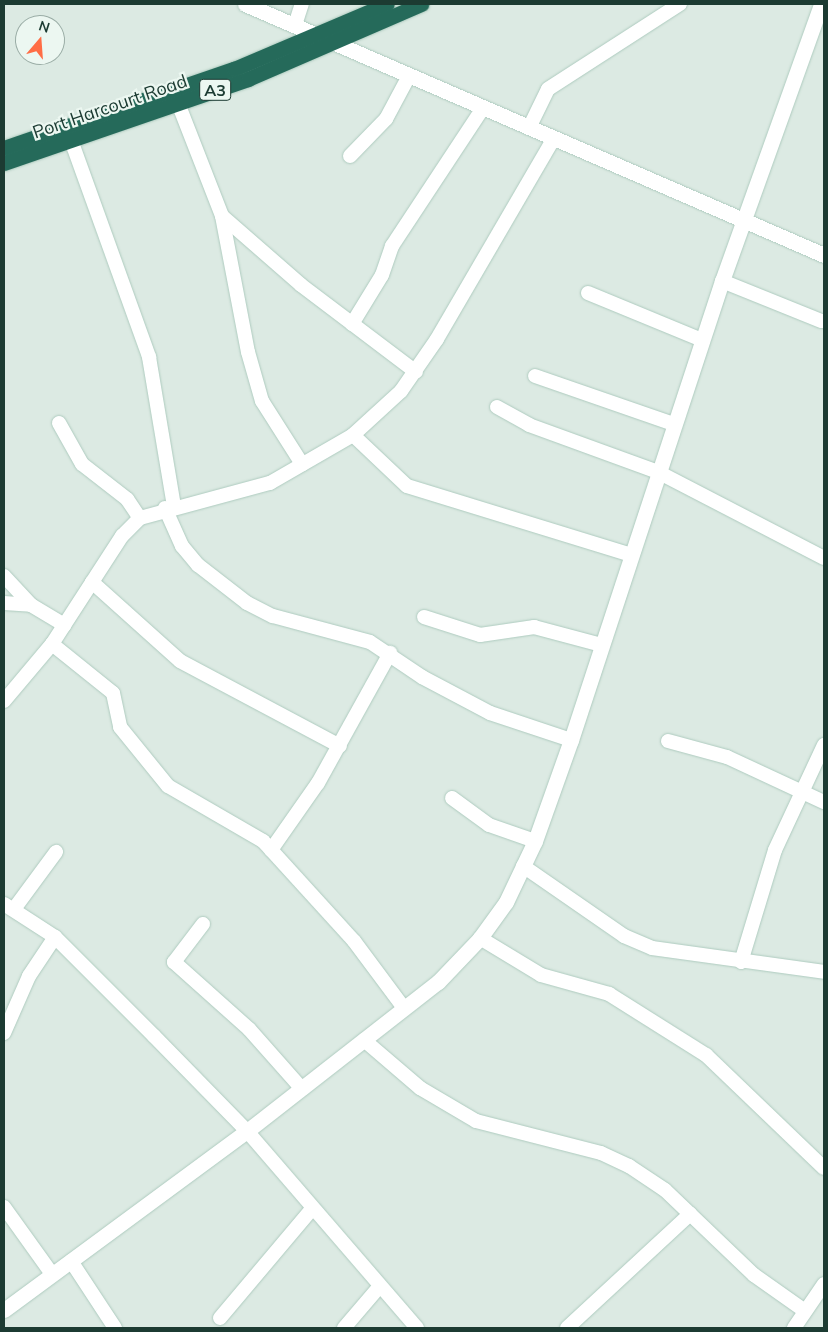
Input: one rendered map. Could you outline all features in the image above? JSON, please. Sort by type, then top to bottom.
[{"type":"highway","name":"Port Harcourt Road","points":[[4,148],[234,69],[318,35],[387,4]]},
{"type":"highway","name":"Port Harcourt Road","points":[[4,163],[178,103],[336,44],[421,4]]},
{"type":"street","points":[[245,4],[553,140],[824,255]]},
{"type":"street","points":[[295,25],[302,4]]},
{"type":"street","points":[[529,128],[548,90],[680,4]]},
{"type":"street","points":[[4,1310],[302,1089],[404,1008],[480,938],[523,866],[535,840],[571,740],[742,221],[821,4]]},
{"type":"street","points":[[350,156],[386,119],[409,76]]},
{"type":"street","points":[[178,103],[222,216],[248,352],[262,401],[302,464]]},
{"type":"street","points":[[352,324],[382,275],[392,246],[483,108]]},
{"type":"street","points":[[71,140],[149,357],[169,507],[182,546],[198,565],[247,603],[273,616],[354,636],[390,653],[415,673],[490,713],[571,740]]},
{"type":"street","points":[[4,701],[52,644],[122,536],[140,518],[169,507],[270,483],[353,435],[416,372],[553,140]]},
{"type":"street","points":[[222,216],[352,324],[416,372]]},
{"type":"street","points":[[722,281],[821,321]]},
{"type":"street","points":[[588,293],[702,340]]},
{"type":"street","points":[[535,376],[674,424]]},
{"type":"street","points":[[497,407],[534,428],[658,472],[824,558]]},
{"type":"street","points":[[59,423],[82,464],[127,499],[140,518]]},
{"type":"street","points":[[353,435],[407,486],[631,555]]},
{"type":"street","points":[[4,576],[31,605],[64,625]]},
{"type":"street","points":[[92,582],[180,661],[340,746]]},
{"type":"street","points":[[4,604],[31,605]]},
{"type":"street","points":[[424,617],[480,635],[534,627],[601,645]]},
{"type":"street","points":[[52,644],[114,693],[120,727],[168,786],[250,831],[271,850],[354,941],[404,1008]]},
{"type":"street","points":[[271,850],[340,746],[390,653]]},
{"type":"street","points":[[668,740],[727,758],[824,802]]},
{"type":"street","points":[[741,962],[775,850],[800,791],[824,745]]},
{"type":"street","points":[[452,798],[489,825],[535,840]]},
{"type":"street","points":[[56,852],[9,906],[55,936],[247,1131],[311,1210],[417,1328]]},
{"type":"street","points":[[523,866],[624,936],[652,948],[741,962],[824,972]]},
{"type":"street","points":[[203,924],[174,962],[249,1029],[302,1089]]},
{"type":"street","points":[[4,1033],[29,976],[55,936]]},
{"type":"street","points":[[480,938],[541,974],[608,994],[706,1054],[824,1168]]},
{"type":"street","points":[[364,1040],[420,1088],[476,1120],[601,1153],[666,1190],[754,1275],[805,1311]]},
{"type":"street","points":[[4,1207],[52,1274]]},
{"type":"street","points":[[220,1318],[311,1210]]},
{"type":"street","points":[[566,1328],[690,1214]]},
{"type":"street","points":[[71,1261],[115,1328]]},
{"type":"street","points":[[794,1328],[824,1284]]},
{"type":"street","points":[[344,1328],[379,1287]]}]
